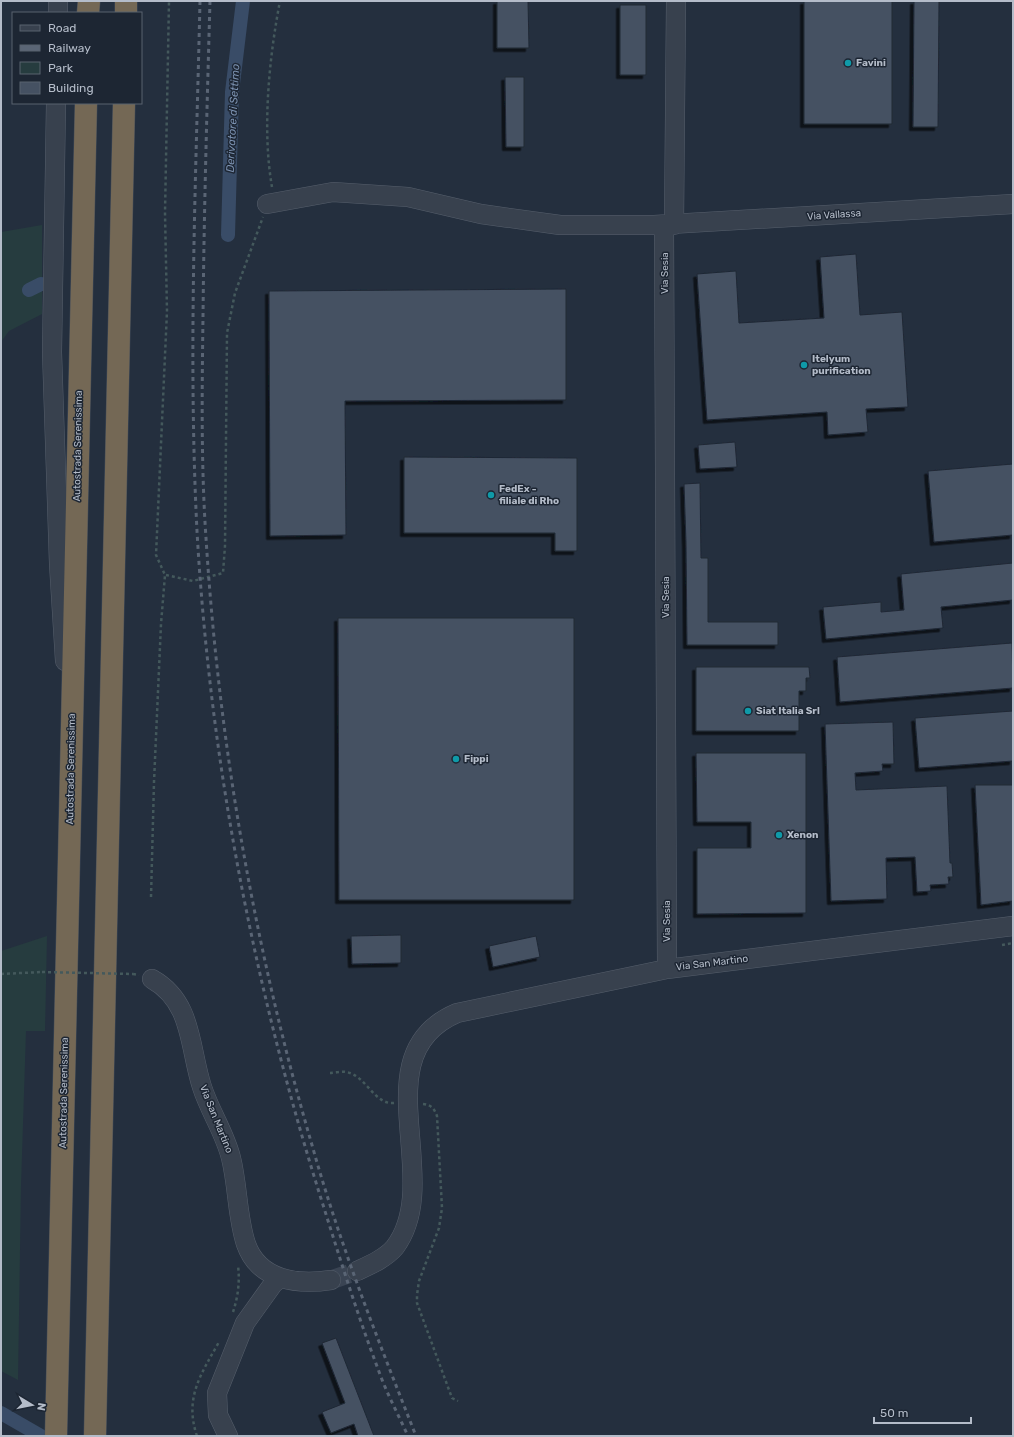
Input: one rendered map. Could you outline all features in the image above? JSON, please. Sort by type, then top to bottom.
[{"type":"highway","points":[[88,12],[89,1]]},
{"type":"highway","points":[[126,1],[126,12]]},
{"type":"highway","name":"Autostrada Serenissima","points":[[56,1429],[86,104]]},
{"type":"highway","points":[[95,1433],[124,104]]},
{"type":"street","points":[[58,1],[58,12]]},
{"type":"street","name":"Via Sesia","points":[[667,969],[664,225],[676,1]]},
{"type":"street","points":[[56,104],[52,352],[59,564],[71,772]]},
{"type":"street","name":"Via Vallassa","points":[[267,204],[333,192],[408,197],[481,214],[560,225],[664,225],[1013,204]]},
{"type":"street","name":"Via San Martino","points":[[357,1271],[376,1263],[395,1248],[404,1233],[411,1213],[413,1191],[408,1089],[413,1057],[423,1038],[436,1024],[457,1013],[667,969],[1013,926]]},
{"type":"street","name":"Via San Martino","points":[[152,978],[168,989],[175,997],[188,1027],[202,1088],[226,1142],[231,1158],[246,1244],[251,1254],[273,1275],[289,1282],[311,1283],[330,1280]]},
{"type":"street","points":[[228,1436],[218,1415],[217,1394],[245,1323],[273,1284],[280,1278]]},
{"type":"path","points":[[151,897],[155,758],[161,624],[165,574],[156,555],[167,312],[165,213],[169,1]]},
{"type":"path","points":[[165,574],[193,581],[223,573],[225,546],[227,333],[235,293],[259,230],[272,188],[268,164],[271,67],[280,1]]},
{"type":"path","points":[[997,945],[1013,944]]},
{"type":"path","points":[[1,974],[42,972],[132,974]]},
{"type":"path","points":[[232,1314],[237,1300],[240,1274],[238,1259]]},
{"type":"path","points":[[197,1436],[191,1420],[193,1394],[204,1368],[220,1341]]},
{"type":"green space","points":[[42,225],[42,314],[9,331],[1,342],[1,232]]},
{"type":"green space","points":[[47,936],[45,1031],[26,1031],[21,1186],[18,1380],[1,1371],[1,951]]},
{"type":"building","points":[[497,1],[528,1],[529,48],[497,48]]},
{"type":"building","name":"Favini","points":[[804,1],[892,1],[892,124],[804,124]]},
{"type":"building","points":[[914,1],[939,1],[938,127],[913,127]]},
{"type":"building","points":[[620,5],[646,5],[646,75],[620,75]]},
{"type":"building","points":[[505,77],[524,77],[524,147],[506,147]]},
{"type":"building","name":"Itelyum purification","points":[[856,254],[860,315],[902,312],[908,407],[866,409],[868,432],[828,435],[827,412],[707,420],[697,274],[736,271],[739,323],[824,318],[820,257]]},
{"type":"building","points":[[566,289],[566,400],[345,401],[346,535],[270,536],[269,291]]},
{"type":"building","points":[[735,442],[737,467],[700,469],[698,445]]},
{"type":"building","name":"FedEx - filiale di Rho","points":[[404,457],[577,458],[577,551],[555,551],[555,533],[404,533]]},
{"type":"building","points":[[1013,464],[1013,535],[934,542],[928,471]]},
{"type":"building","points":[[700,483],[701,558],[708,558],[708,622],[778,622],[778,645],[687,645],[684,484]]},
{"type":"building","points":[[1013,563],[1013,600],[941,607],[943,628],[826,639],[823,607],[881,602],[881,612],[904,610],[901,574]]},
{"type":"building","name":"Fippi","points":[[338,618],[574,618],[574,900],[339,900]]},
{"type":"building","points":[[1012,643],[1013,688],[840,702],[837,657]]},
{"type":"building","name":"Siat Italia Srl","points":[[696,667],[809,667],[810,678],[806,678],[806,691],[799,691],[799,731],[696,731]]},
{"type":"building","points":[[1013,711],[1013,761],[919,768],[915,718]]},
{"type":"building","points":[[893,722],[894,764],[882,764],[883,771],[855,773],[856,790],[947,786],[950,863],[952,863],[953,877],[948,877],[949,884],[930,885],[931,891],[917,892],[915,857],[886,858],[887,899],[831,901],[825,724]]},
{"type":"building","name":"Xenon","points":[[696,753],[806,753],[806,913],[697,914],[697,848],[751,848],[751,822],[697,822]]},
{"type":"building","points":[[975,785],[1013,785],[1013,901],[981,905]]},
{"type":"building","points":[[401,935],[401,963],[352,964],[351,936]]},
{"type":"building","points":[[536,936],[540,957],[493,967],[489,946]]},
{"type":"building","points":[[336,1338],[374,1436],[358,1436],[354,1424],[331,1433],[322,1412],[345,1403],[322,1343]]},
{"type":"waterway","name":"Derivatore di Settimo","points":[[228,235],[232,92],[243,1]]},
{"type":"waterway","name":"Derivatore di Settimo","points":[[29,290],[41,284]]},
{"type":"waterway","points":[[1,1413],[41,1436]]},
{"type":"tunnel","points":[[331,1280],[357,1271]]},
{"type":"railway","points":[[200,1],[193,332],[194,465],[203,617],[212,703],[224,789],[256,958],[276,1042],[299,1125],[330,1228],[381,1378],[408,1436]]},
{"type":"railway","points":[[210,1],[203,278],[203,483],[212,615],[230,768],[256,920],[291,1071],[323,1182],[347,1256],[416,1436]]},
{"type":"place","name":"Favini","points":[[848,63]]},
{"type":"place","name":"Itelyum purification","points":[[804,365]]},
{"type":"place","name":"FedEx - filiale di Rho","points":[[491,495]]},
{"type":"place","name":"Siat Italia Srl","points":[[748,711]]},
{"type":"place","name":"Fippi","points":[[456,759]]},
{"type":"place","name":"Xenon","points":[[779,835]]}]
